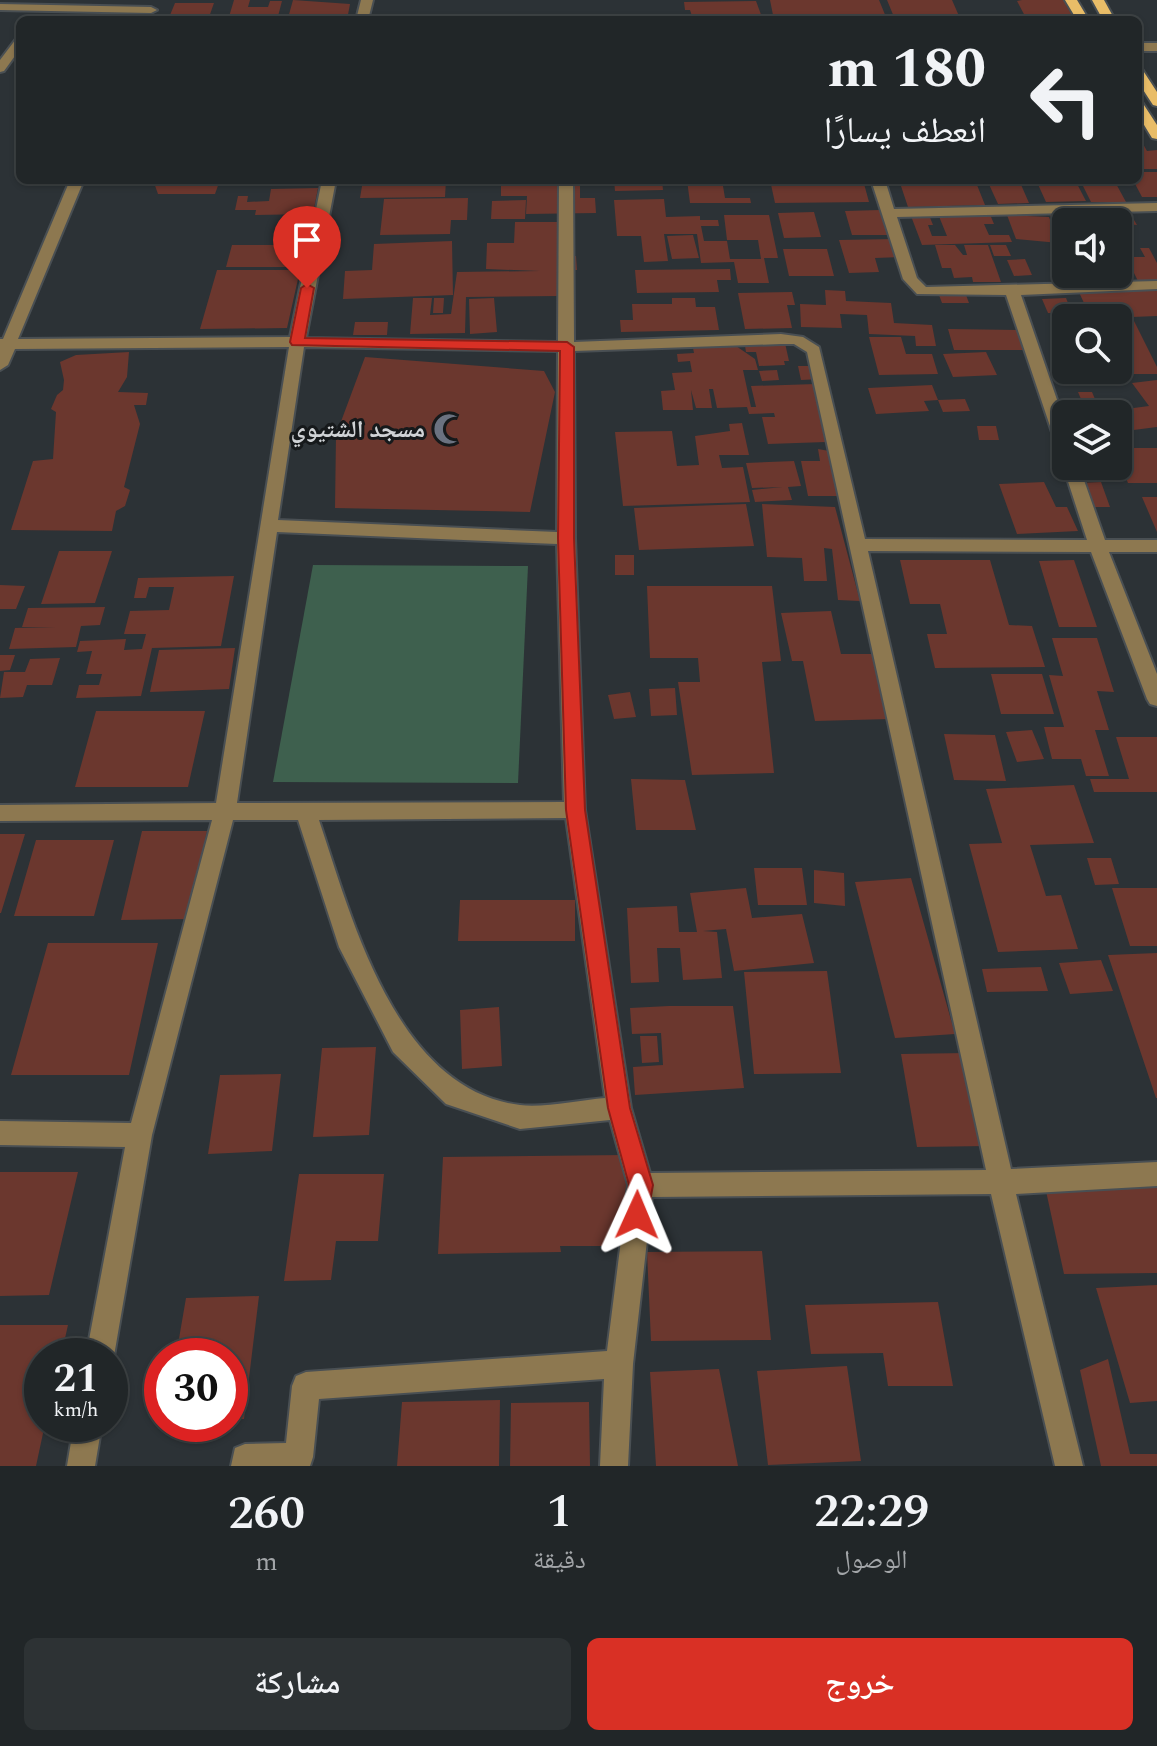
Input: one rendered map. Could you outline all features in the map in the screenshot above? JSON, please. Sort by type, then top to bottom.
[{"type":"main road","points":[[1142,78],[1157,102]]},
{"type":"main road","points":[[1142,111],[1157,135]]},
{"type":"street","points":[[0,7],[113,4],[151,10]]},
{"type":"street","points":[[40,16],[46,7]]},
{"type":"street","points":[[2,62],[16,46]]},
{"type":"street","points":[[0,365],[4,344],[75,184]]},
{"type":"street","points":[[103,1338],[140,1135],[225,811],[297,342],[328,184]]},
{"type":"street","points":[[566,184],[566,538],[575,810],[619,1108],[641,1185],[619,1364],[614,1466]]},
{"type":"street","points":[[879,184],[910,279],[922,291],[1157,285]]},
{"type":"street","points":[[890,213],[1157,207]]},
{"type":"street","points":[[1012,291],[1052,409]]},
{"type":"street","points":[[4,344],[297,342],[567,347],[781,339],[808,343],[819,364],[1001,1182],[1069,1466]]},
{"type":"street","points":[[1076,480],[1157,699]]},
{"type":"street","points":[[271,526],[566,538]]},
{"type":"street","points":[[859,545],[1157,546]]},
{"type":"street","points":[[0,813],[575,810]]},
{"type":"street","points":[[306,812],[350,947],[401,1044],[455,1096],[520,1117],[619,1108]]},
{"type":"street","points":[[0,1133],[140,1135]]},
{"type":"street","points":[[641,1185],[1001,1182],[1157,1174]]},
{"type":"street","points":[[245,1466],[245,1458],[299,1457],[306,1386],[619,1364]]},
{"type":"street","points":[[81,1466],[85,1442]]},
{"type":"green space","points":[[313,565],[528,566],[518,783],[273,782]]},
{"type":"building","points":[[234,0],[250,0],[248,7],[268,7],[270,1],[282,1],[278,16],[229,16]]},
{"type":"building","points":[[293,0],[350,4],[348,16],[289,16]]},
{"type":"building","points":[[770,0],[879,0],[886,16],[837,14],[773,15]]},
{"type":"building","points":[[887,0],[952,0],[959,16],[894,16]]},
{"type":"building","points":[[1069,0],[1072,5],[1066,5],[1073,16],[1025,16],[1017,1]]},
{"type":"building","points":[[756,1],[762,16],[692,16],[690,10],[685,10],[684,2]]},
{"type":"building","points":[[175,3],[214,3],[209,16],[170,16]]},
{"type":"building","points":[[1142,142],[1147,151],[1157,150],[1157,169],[1143,169]]},
{"type":"building","points":[[1142,172],[1157,172],[1157,197],[1142,197],[1135,184],[1142,184]]},
{"type":"building","points":[[154,184],[219,184],[215,194],[158,194]]},
{"type":"building","points":[[362,184],[446,184],[445,197],[360,198]]},
{"type":"building","points":[[501,184],[580,184],[580,198],[595,198],[596,213],[526,214],[527,196],[501,196]]},
{"type":"building","points":[[614,184],[662,184],[663,190],[615,191]]},
{"type":"building","points":[[688,184],[723,184],[725,198],[750,198],[751,203],[690,203]]},
{"type":"building","points":[[771,184],[864,184],[869,202],[775,203]]},
{"type":"building","points":[[900,184],[977,184],[985,205],[908,207]]},
{"type":"building","points":[[989,184],[1021,184],[1029,203],[998,204]]},
{"type":"building","points":[[1038,184],[1077,184],[1086,201],[1046,202]]},
{"type":"building","points":[[1082,184],[1116,184],[1126,202],[1091,202]]},
{"type":"building","points":[[318,188],[313,214],[255,215],[256,210],[235,210],[238,196],[248,196],[247,202],[269,201],[271,189]]},
{"type":"building","points":[[468,198],[467,220],[451,220],[450,234],[380,235],[384,199]]},
{"type":"building","points":[[664,199],[666,217],[700,216],[700,220],[718,220],[719,226],[701,226],[704,241],[727,241],[730,259],[761,259],[758,240],[727,240],[724,215],[769,215],[778,258],[764,258],[769,283],[738,283],[734,262],[701,263],[697,234],[664,234],[668,261],[644,262],[641,236],[617,236],[614,200]]},
{"type":"building","points":[[526,200],[525,219],[491,219],[492,201]]},
{"type":"building","points":[[880,210],[888,235],[852,235],[845,211]]},
{"type":"building","points":[[814,212],[821,237],[784,238],[778,213]]},
{"type":"building","points":[[989,212],[994,224],[984,224],[989,235],[1009,235],[1012,242],[922,245],[911,216],[929,215],[933,225],[928,225],[932,236],[947,236],[938,214]]},
{"type":"building","points":[[1007,215],[1049,217],[1052,242],[1016,239]]},
{"type":"building","points":[[515,222],[565,222],[564,256],[576,256],[577,270],[560,270],[560,296],[466,297],[465,333],[410,334],[413,298],[432,298],[430,315],[451,314],[457,272],[540,271],[486,269],[487,243],[514,243]]},
{"type":"building","points":[[693,235],[699,258],[672,259],[667,236]]},
{"type":"building","points":[[896,239],[902,257],[875,258],[879,272],[849,273],[839,240]]},
{"type":"building","points":[[452,241],[453,295],[343,299],[345,271],[372,270],[374,244]]},
{"type":"building","points":[[232,245],[291,245],[286,267],[226,267]]},
{"type":"building","points":[[935,245],[955,245],[963,255],[967,255],[964,245],[988,245],[1001,282],[973,282],[972,277],[954,278],[951,268],[942,268]]},
{"type":"building","points":[[990,245],[1006,245],[1011,256],[994,256]]},
{"type":"building","points":[[1140,248],[1149,248],[1157,263],[1157,281],[1138,281],[1132,269],[1132,257],[1145,257]]},
{"type":"building","points":[[783,249],[827,249],[834,276],[789,276]]},
{"type":"building","points":[[1025,259],[1032,275],[1014,276],[1007,260]]},
{"type":"building","points":[[730,269],[731,280],[717,280],[719,292],[637,293],[635,270]]},
{"type":"building","points":[[217,270],[300,270],[287,328],[200,329]]},
{"type":"building","points":[[1157,286],[1157,316],[1132,317],[1132,304],[1084,304],[1077,288],[1132,288]]},
{"type":"building","points":[[825,290],[845,291],[846,301],[891,303],[894,323],[932,325],[936,346],[916,346],[915,336],[869,334],[867,315],[840,314],[842,328],[801,327],[800,304],[826,305]]},
{"type":"building","points":[[792,292],[795,305],[787,305],[792,328],[745,329],[738,293]]},
{"type":"building","points":[[939,295],[966,295],[969,303],[942,303]]},
{"type":"building","points":[[434,298],[444,298],[443,313],[433,313]]},
{"type":"building","points":[[494,298],[497,332],[470,334],[469,299]]},
{"type":"building","points":[[672,298],[695,298],[696,307],[715,307],[719,330],[621,332],[620,320],[633,320],[632,304],[672,304]]},
{"type":"building","points":[[1066,298],[1068,304],[1052,304],[1052,313],[1048,313],[1042,299]]},
{"type":"building","points":[[1132,317],[1157,367],[1157,374],[1132,374]]},
{"type":"building","points":[[355,322],[388,322],[387,335],[353,335]]},
{"type":"building","points":[[948,329],[1022,330],[1028,350],[954,350]]},
{"type":"building","points":[[869,337],[901,337],[906,354],[932,354],[938,374],[879,375]]},
{"type":"building","points":[[785,343],[789,361],[784,361],[785,365],[759,366],[756,352],[746,352],[745,346]]},
{"type":"building","points":[[736,346],[755,359],[758,370],[743,370],[751,407],[756,407],[751,386],[816,384],[830,437],[825,437],[826,442],[768,444],[762,417],[775,417],[774,413],[749,414],[747,407],[717,408],[713,389],[709,389],[712,408],[696,408],[691,390],[693,410],[663,410],[661,391],[675,390],[672,373],[692,372],[690,361],[678,362],[677,354],[694,353],[693,348]]},
{"type":"building","points":[[129,352],[127,377],[118,392],[148,393],[146,405],[134,405],[140,424],[124,487],[130,490],[125,506],[116,511],[112,531],[11,530],[33,461],[53,459],[56,412],[51,409],[57,395],[63,390],[60,362],[76,355]]},
{"type":"building","points":[[986,352],[997,375],[953,377],[943,354]]},
{"type":"building","name":"مسجد الشتيوي","points":[[365,357],[544,371],[555,392],[530,512],[335,508],[336,435]]},
{"type":"building","points":[[798,366],[819,366],[822,379],[801,380]]},
{"type":"building","points":[[777,370],[779,380],[762,381],[759,371]]},
{"type":"building","points":[[1157,380],[1157,427],[1132,430],[1132,408],[1149,406],[1132,383]]},
{"type":"building","points":[[932,385],[938,400],[924,401],[929,411],[876,414],[868,388]]},
{"type":"building","points":[[1078,392],[1092,392],[1095,400],[1081,400]]},
{"type":"building","points":[[965,399],[970,411],[943,412],[938,400]]},
{"type":"building","points":[[742,423],[749,455],[719,455],[722,468],[743,467],[750,502],[623,506],[615,432],[672,431],[677,466],[699,465],[695,436],[730,431],[729,424]]},
{"type":"building","points":[[977,426],[996,426],[999,440],[979,440]]},
{"type":"building","points":[[1132,448],[1157,448],[1157,483],[1128,483],[1127,480],[1132,480]]},
{"type":"building","points":[[818,449],[829,451],[841,496],[808,496],[801,461],[820,461]]},
{"type":"building","points":[[794,461],[801,486],[788,487],[792,500],[755,502],[752,490],[783,487],[752,488],[746,463]]},
{"type":"building","points":[[1044,482],[1056,507],[1067,507],[1078,531],[1017,534],[999,484]]},
{"type":"building","points":[[1101,482],[1110,507],[1090,507],[1081,483]]},
{"type":"building","points":[[1142,497],[1157,497],[1157,532]]},
{"type":"building","points":[[746,504],[754,546],[639,550],[634,508]]},
{"type":"building","points":[[762,504],[835,507],[860,601],[838,600],[832,549],[824,548],[827,581],[804,581],[802,558],[767,557]]},
{"type":"building","points":[[59,551],[112,551],[95,603],[41,604]]},
{"type":"building","points":[[615,555],[634,555],[634,575],[615,575]]},
{"type":"building","points":[[900,560],[990,560],[1009,625],[1032,626],[1045,667],[935,668],[927,634],[947,634],[940,604],[910,604]]},
{"type":"building","points":[[1074,560],[1097,627],[1059,627],[1039,561]]},
{"type":"building","points":[[234,576],[221,646],[152,648],[141,696],[76,698],[79,685],[99,685],[102,674],[86,674],[92,651],[77,652],[80,641],[126,639],[124,650],[142,649],[146,634],[124,634],[130,611],[169,610],[174,587],[149,587],[146,598],[134,598],[138,578]]},
{"type":"building","points":[[0,585],[25,586],[16,609],[0,609]]},
{"type":"building","points":[[647,586],[772,586],[781,661],[762,662],[774,773],[692,775],[678,682],[700,682],[698,658],[650,658]]},
{"type":"building","points":[[105,607],[100,625],[81,626],[76,647],[9,649],[15,628],[55,627],[22,627],[28,608]]},
{"type":"building","points":[[831,611],[841,654],[875,654],[890,719],[815,721],[803,661],[792,661],[781,613]]},
{"type":"building","points":[[1052,638],[1097,638],[1114,692],[1097,691],[1109,730],[1095,730],[1109,776],[1086,776],[1081,759],[1052,759],[1044,727],[1064,727],[1049,675],[1063,676]]},
{"type":"building","points":[[235,648],[229,689],[150,692],[159,650]]},
{"type":"building","points":[[0,655],[15,655],[10,670],[0,671]]},
{"type":"building","points":[[60,658],[52,685],[27,685],[23,697],[0,698],[4,672],[25,672],[30,659]]},
{"type":"building","points":[[991,674],[1042,674],[1054,714],[1001,714]]},
{"type":"building","points":[[675,688],[677,715],[651,716],[649,689]]},
{"type":"building","points":[[630,692],[636,717],[614,719],[608,695]]},
{"type":"building","points":[[96,711],[205,711],[188,787],[75,787]]},
{"type":"building","points":[[1032,730],[1044,759],[1017,762],[1006,732]]},
{"type":"building","points":[[944,734],[995,735],[1006,781],[954,780]]},
{"type":"building","points":[[1116,737],[1157,737],[1157,792],[1094,792],[1090,779],[1129,779]]},
{"type":"building","points":[[631,779],[685,780],[696,830],[636,830]]},
{"type":"building","points":[[1074,785],[1094,843],[1030,845],[1046,896],[1061,895],[1078,949],[998,952],[969,844],[1002,843],[986,789]]},
{"type":"building","points":[[142,831],[207,831],[188,919],[121,920]]},
{"type":"building","points":[[0,834],[25,834],[1,913],[0,913]]},
{"type":"building","points":[[36,840],[114,840],[94,916],[14,916]]},
{"type":"building","points":[[1087,858],[1111,858],[1119,884],[1095,885]]},
{"type":"building","points":[[754,868],[802,868],[807,905],[758,905]]},
{"type":"building","points":[[814,870],[844,873],[845,906],[814,903]]},
{"type":"building","points":[[911,878],[955,1034],[895,1038],[855,882]]},
{"type":"building","points":[[746,888],[752,918],[802,914],[814,963],[734,971],[726,929],[703,931],[717,932],[722,978],[683,980],[680,948],[657,948],[659,982],[631,983],[627,908],[677,906],[679,932],[697,932],[690,893]]},
{"type":"building","points":[[1112,888],[1157,888],[1157,946],[1130,946]]},
{"type":"building","points":[[460,900],[575,900],[575,941],[458,941]]},
{"type":"building","points":[[48,943],[158,943],[129,1075],[11,1075]]},
{"type":"building","points":[[1157,953],[1157,1098],[1156,1098],[1108,955]]},
{"type":"building","points":[[1101,960],[1113,991],[1070,994],[1059,963]]},
{"type":"building","points":[[1041,967],[1048,991],[987,992],[982,969]]},
{"type":"building","points":[[827,971],[841,1073],[754,1074],[744,972]]},
{"type":"building","points":[[733,1006],[744,1088],[635,1095],[633,1067],[663,1065],[661,1033],[632,1034],[630,1008]]},
{"type":"building","points":[[499,1007],[502,1066],[462,1069],[460,1010]]},
{"type":"building","points":[[640,1036],[657,1036],[659,1062],[642,1063]]},
{"type":"building","points":[[376,1047],[369,1135],[313,1137],[322,1048]]},
{"type":"building","points":[[967,1053],[987,1146],[917,1147],[901,1054]]},
{"type":"building","points":[[281,1074],[272,1151],[208,1154],[220,1075]]},
{"type":"building","points":[[625,1155],[628,1246],[560,1246],[561,1252],[438,1254],[443,1157]]},
{"type":"building","points":[[0,1172],[78,1172],[49,1295],[0,1296]]},
{"type":"building","points":[[299,1174],[384,1174],[378,1241],[336,1241],[331,1280],[284,1281]]},
{"type":"building","points":[[1157,1186],[1157,1273],[1064,1274],[1046,1191]]},
{"type":"building","points":[[762,1251],[771,1340],[651,1341],[647,1252]]},
{"type":"building","points":[[1157,1285],[1157,1401],[1130,1403],[1096,1288]]},
{"type":"building","points":[[259,1296],[248,1386],[248,1338],[179,1338],[186,1298]]},
{"type":"building","points":[[938,1302],[953,1386],[888,1386],[883,1353],[811,1354],[805,1305]]},
{"type":"building","points":[[0,1325],[68,1325],[65,1338],[24,1338],[24,1442],[41,1442],[36,1466],[0,1466]]},
{"type":"building","points":[[1108,1359],[1130,1454],[1157,1454],[1157,1466],[1101,1466],[1080,1370]]},
{"type":"building","points":[[847,1366],[861,1461],[768,1465],[757,1371]]},
{"type":"building","points":[[719,1369],[738,1466],[656,1466],[650,1372]]},
{"type":"building","points":[[500,1400],[499,1466],[397,1466],[402,1402]]},
{"type":"building","points":[[589,1402],[590,1466],[510,1466],[511,1403]]},
{"type":"place","name":"مسجد الشتيوي","points":[[449,429]]},
{"type":"route","points":[[307,288],[297,342],[567,347],[566,538],[575,810],[619,1108],[641,1185],[637,1215]]}]
